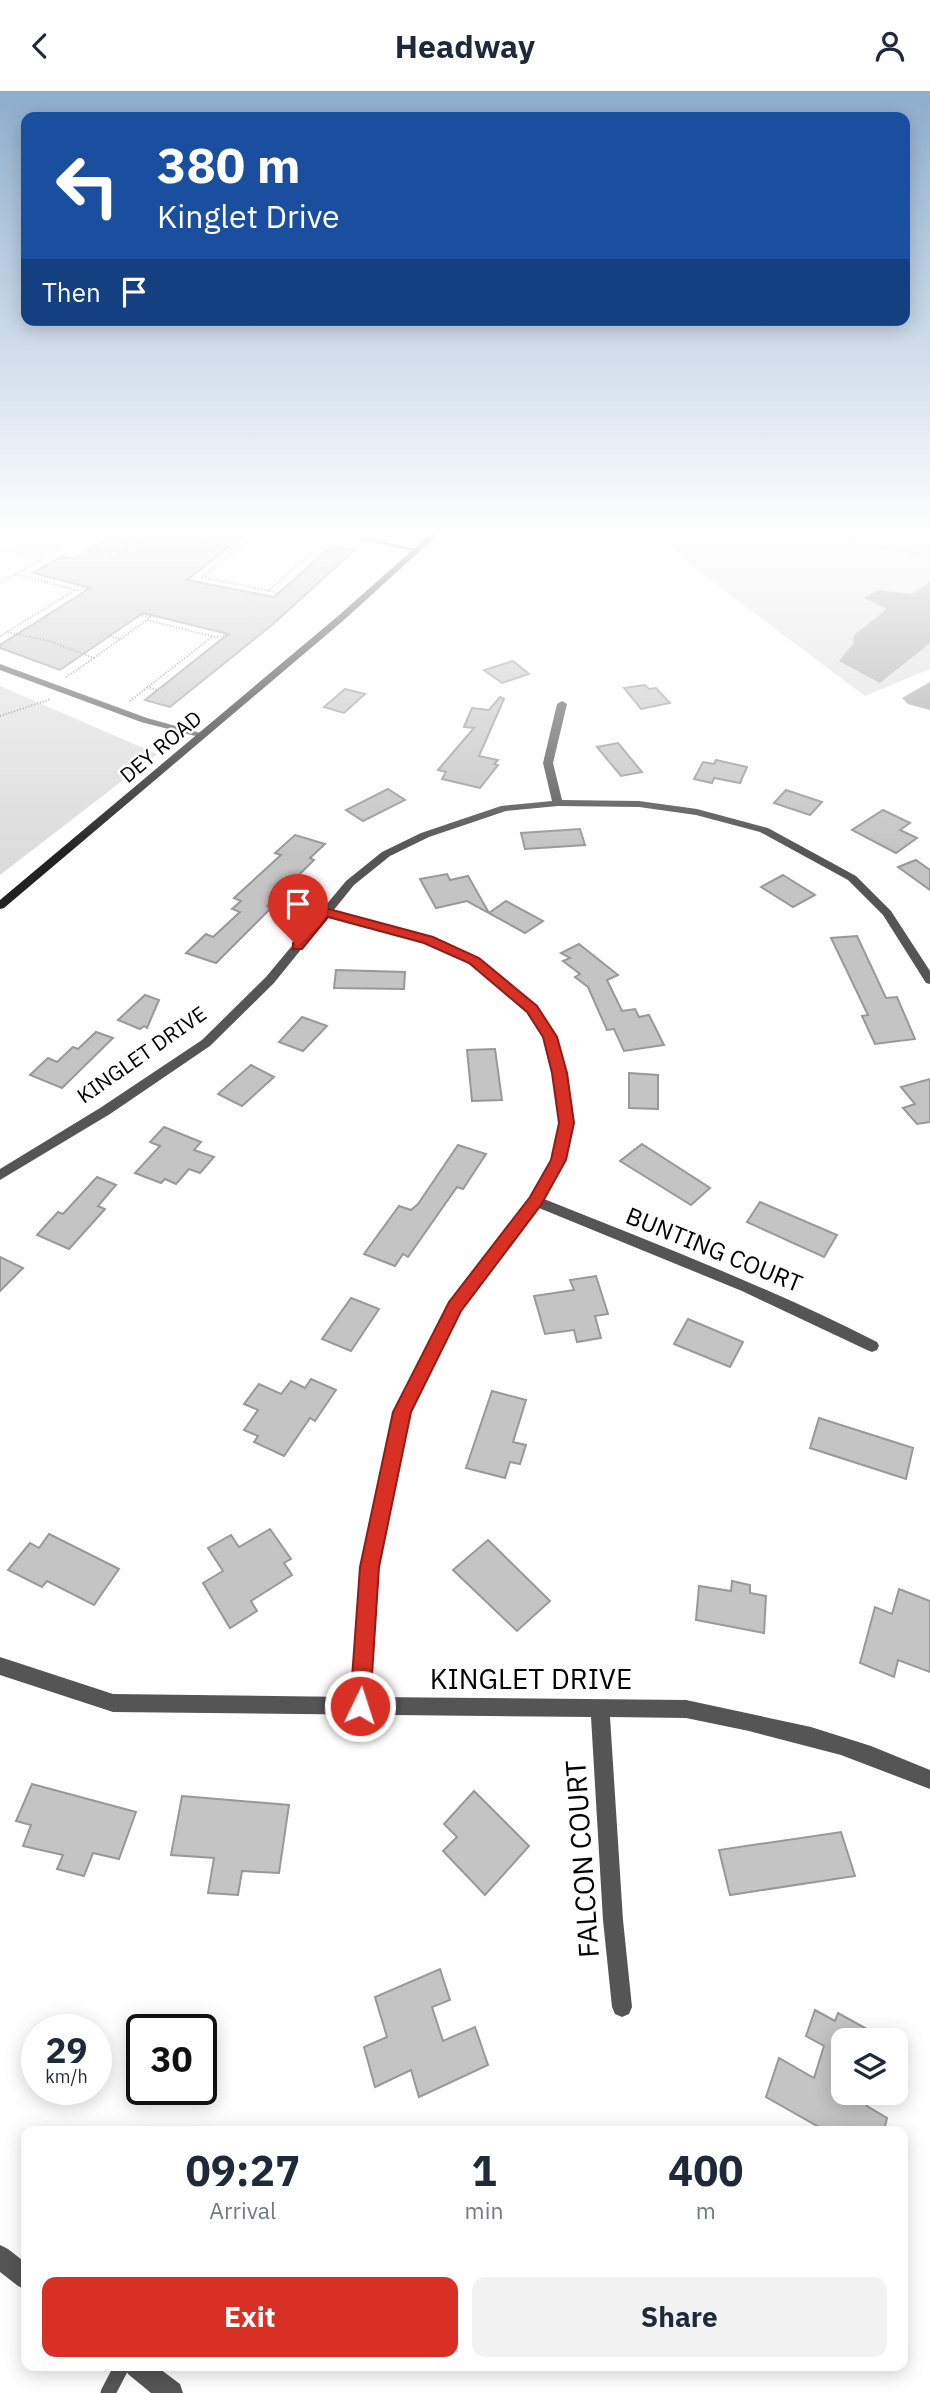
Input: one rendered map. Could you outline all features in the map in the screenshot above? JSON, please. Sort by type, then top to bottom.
[{"type":"main road","name":"DEY ROAD","points":[[0,906],[315,638]]},
{"type":"street","points":[[0,667],[117,711],[203,735]]},
{"type":"street","points":[[558,803],[548,763],[562,704]]},
{"type":"street","name":"KINGLET DRIVE","points":[[0,1175],[105,1111],[206,1043],[270,980],[350,883],[386,854],[425,835],[505,808],[558,803],[639,804],[697,812],[764,830],[852,878],[887,913],[930,980]]},
{"type":"street","points":[[325,912],[429,940],[474,961],[532,1009],[550,1037],[567,1123],[558,1160],[536,1201],[455,1307],[402,1412],[370,1567],[360,1706]]},
{"type":"street","name":"BUNTING COURT","points":[[536,1201],[718,1273],[872,1346]]},
{"type":"street","name":"KINGLET DRIVE","points":[[0,1666],[113,1703],[686,1709],[779,1726],[883,1758],[930,1780]]},
{"type":"street","name":"FALCON COURT","points":[[600,1707],[613,1920],[622,2007]]},
{"type":"street","points":[[0,2257],[21,2274]]},
{"type":"street","points":[[142,2371],[171,2393]]},
{"type":"lane","points":[[108,2393],[119,2371]]},
{"type":"path","points":[[31,638],[94,658]]},
{"type":"path","points":[[117,711],[210,638]]},
{"type":"path","points":[[53,687],[120,639]]},
{"type":"path","points":[[60,652],[67,648]]},
{"type":"path","points":[[194,651],[203,653]]},
{"type":"path","points":[[147,687],[158,690]]},
{"type":"path","points":[[142,691],[149,693]]},
{"type":"path","points":[[0,716],[66,692]]},
{"type":"shaded area","points":[[788,638],[930,638],[930,669],[865,696]]},
{"type":"shaded area","points":[[854,638],[930,638],[930,643],[880,683],[839,661],[853,644]]},
{"type":"shaded area","points":[[930,682],[930,710],[908,704],[902,698]]},
{"type":"shaded area","points":[[0,686],[157,754],[0,875]]},
{"type":"building","points":[[10,638],[106,638],[60,670],[0,648],[0,645]]},
{"type":"building","points":[[222,638],[255,638],[170,707],[145,700]]},
{"type":"building","points":[[513,661],[529,674],[502,683],[484,670]]},
{"type":"building","points":[[645,685],[649,689],[656,688],[670,703],[641,709],[624,688]]},
{"type":"building","points":[[345,689],[365,694],[344,713],[324,707]]},
{"type":"building","points":[[500,697],[504,699],[479,756],[498,760],[494,764],[498,765],[480,788],[442,779],[446,772],[438,770],[474,728],[464,727],[472,708],[489,710]]},
{"type":"building","points":[[618,743],[642,772],[621,776],[597,747]]},
{"type":"building","points":[[716,760],[747,767],[740,783],[714,778],[712,783],[694,779],[703,762],[714,764]]},
{"type":"building","points":[[388,789],[405,800],[363,821],[346,810]]},
{"type":"building","points":[[786,790],[822,802],[810,815],[774,803]]},
{"type":"building","points":[[883,810],[910,823],[900,830],[917,838],[896,853],[852,830]]},
{"type":"building","points":[[580,829],[585,845],[525,849],[521,833]]},
{"type":"building","points":[[295,835],[325,844],[310,858],[314,860],[267,906],[271,908],[216,963],[186,953],[206,934],[213,937],[240,912],[232,909],[241,901],[234,898],[281,855],[275,853]]},
{"type":"building","points":[[916,860],[930,870],[930,890],[898,867]]},
{"type":"building","points":[[447,874],[450,880],[468,876],[489,913],[506,901],[543,921],[525,933],[467,901],[436,908],[420,879]]},
{"type":"building","points":[[783,875],[815,895],[793,907],[761,887]]},
{"type":"building","points":[[857,936],[886,998],[897,997],[915,1039],[875,1044],[862,1016],[868,1015],[831,938]]},
{"type":"building","points":[[579,944],[618,975],[607,980],[622,1011],[635,1009],[639,1017],[649,1015],[664,1045],[624,1051],[614,1029],[607,1030],[588,987],[575,977],[580,974],[563,961],[570,958],[561,953]]},
{"type":"building","points":[[336,970],[405,972],[404,989],[334,988]]},
{"type":"building","points":[[145,995],[159,1000],[147,1028],[144,1026],[140,1029],[118,1020]]},
{"type":"building","points":[[302,1017],[327,1026],[303,1051],[279,1042]]},
{"type":"building","points":[[96,1032],[113,1038],[62,1088],[30,1075],[48,1058],[57,1062],[73,1047],[78,1049]]},
{"type":"building","points":[[495,1049],[502,1100],[472,1101],[467,1050]]},
{"type":"building","points":[[251,1065],[274,1077],[242,1106],[218,1094]]},
{"type":"building","points":[[629,1073],[658,1075],[658,1109],[629,1108]]},
{"type":"building","points":[[930,1079],[930,1122],[917,1124],[903,1108],[915,1104],[901,1087]]},
{"type":"building","points":[[164,1127],[201,1142],[194,1150],[214,1157],[200,1173],[189,1169],[176,1184],[165,1179],[161,1183],[135,1173],[160,1146],[150,1142]]},
{"type":"building","points":[[642,1144],[710,1188],[691,1205],[620,1161]]},
{"type":"building","points":[[458,1145],[486,1154],[463,1189],[457,1187],[408,1257],[403,1254],[395,1266],[364,1254],[399,1206],[411,1210],[418,1204]]},
{"type":"building","points":[[97,1177],[116,1185],[98,1206],[105,1209],[69,1249],[37,1235],[58,1212],[63,1214]]},
{"type":"building","points":[[760,1202],[837,1235],[824,1257],[747,1222]]},
{"type":"building","points":[[0,1257],[23,1268],[0,1291]]},
{"type":"building","points":[[596,1276],[608,1314],[595,1316],[601,1338],[577,1342],[574,1330],[545,1334],[534,1296],[574,1290],[570,1280]]},
{"type":"building","points":[[351,1298],[379,1309],[351,1351],[322,1339]]},
{"type":"building","points":[[688,1319],[743,1342],[730,1367],[674,1344]]},
{"type":"building","points":[[311,1379],[336,1390],[315,1421],[310,1418],[284,1456],[254,1442],[258,1436],[244,1430],[258,1410],[244,1404],[259,1384],[281,1394],[291,1381],[305,1388]]},
{"type":"building","points":[[492,1391],[526,1400],[513,1442],[526,1445],[520,1464],[510,1462],[505,1478],[466,1468]]},
{"type":"building","points":[[819,1418],[913,1448],[906,1479],[810,1448]]},
{"type":"building","points":[[270,1529],[291,1559],[284,1563],[292,1575],[251,1601],[257,1611],[230,1628],[203,1583],[223,1571],[208,1548],[231,1535],[239,1547]]},
{"type":"building","points":[[49,1534],[119,1569],[94,1605],[47,1581],[42,1587],[8,1570],[30,1543],[39,1548]]},
{"type":"building","points":[[488,1540],[550,1601],[517,1631],[453,1570]]},
{"type":"building","points":[[732,1581],[750,1585],[750,1593],[766,1596],[764,1633],[696,1620],[699,1586],[731,1591]]},
{"type":"building","points":[[899,1589],[930,1601],[930,1672],[898,1660],[894,1677],[860,1663],[875,1607],[892,1614]]},
{"type":"building","points":[[32,1784],[136,1812],[119,1859],[93,1853],[84,1876],[57,1869],[63,1855],[23,1846],[31,1825],[16,1821]]},
{"type":"building","points":[[474,1791],[529,1846],[485,1895],[443,1851],[457,1837],[444,1824]]},
{"type":"building","points":[[182,1796],[289,1805],[279,1873],[242,1871],[238,1895],[208,1893],[214,1858],[171,1855]]},
{"type":"building","points":[[841,1832],[855,1876],[730,1895],[719,1850]]},
{"type":"building","points":[[440,1969],[450,2000],[432,2007],[443,2041],[475,2027],[488,2065],[419,2097],[411,2070],[375,2087],[364,2047],[387,2037],[375,1997]]},
{"type":"building","points":[[815,2010],[835,2021],[838,2013],[865,2028],[831,2028],[831,2105],[867,2105],[887,2118],[885,2126],[817,2126],[766,2097],[779,2058],[814,2078],[824,2046],[806,2036]]},
{"type":"route","points":[[298,946],[325,912],[429,940],[474,961],[532,1009],[550,1037],[567,1123],[558,1160],[536,1201],[455,1307],[402,1412],[370,1567],[360,1706]]}]
